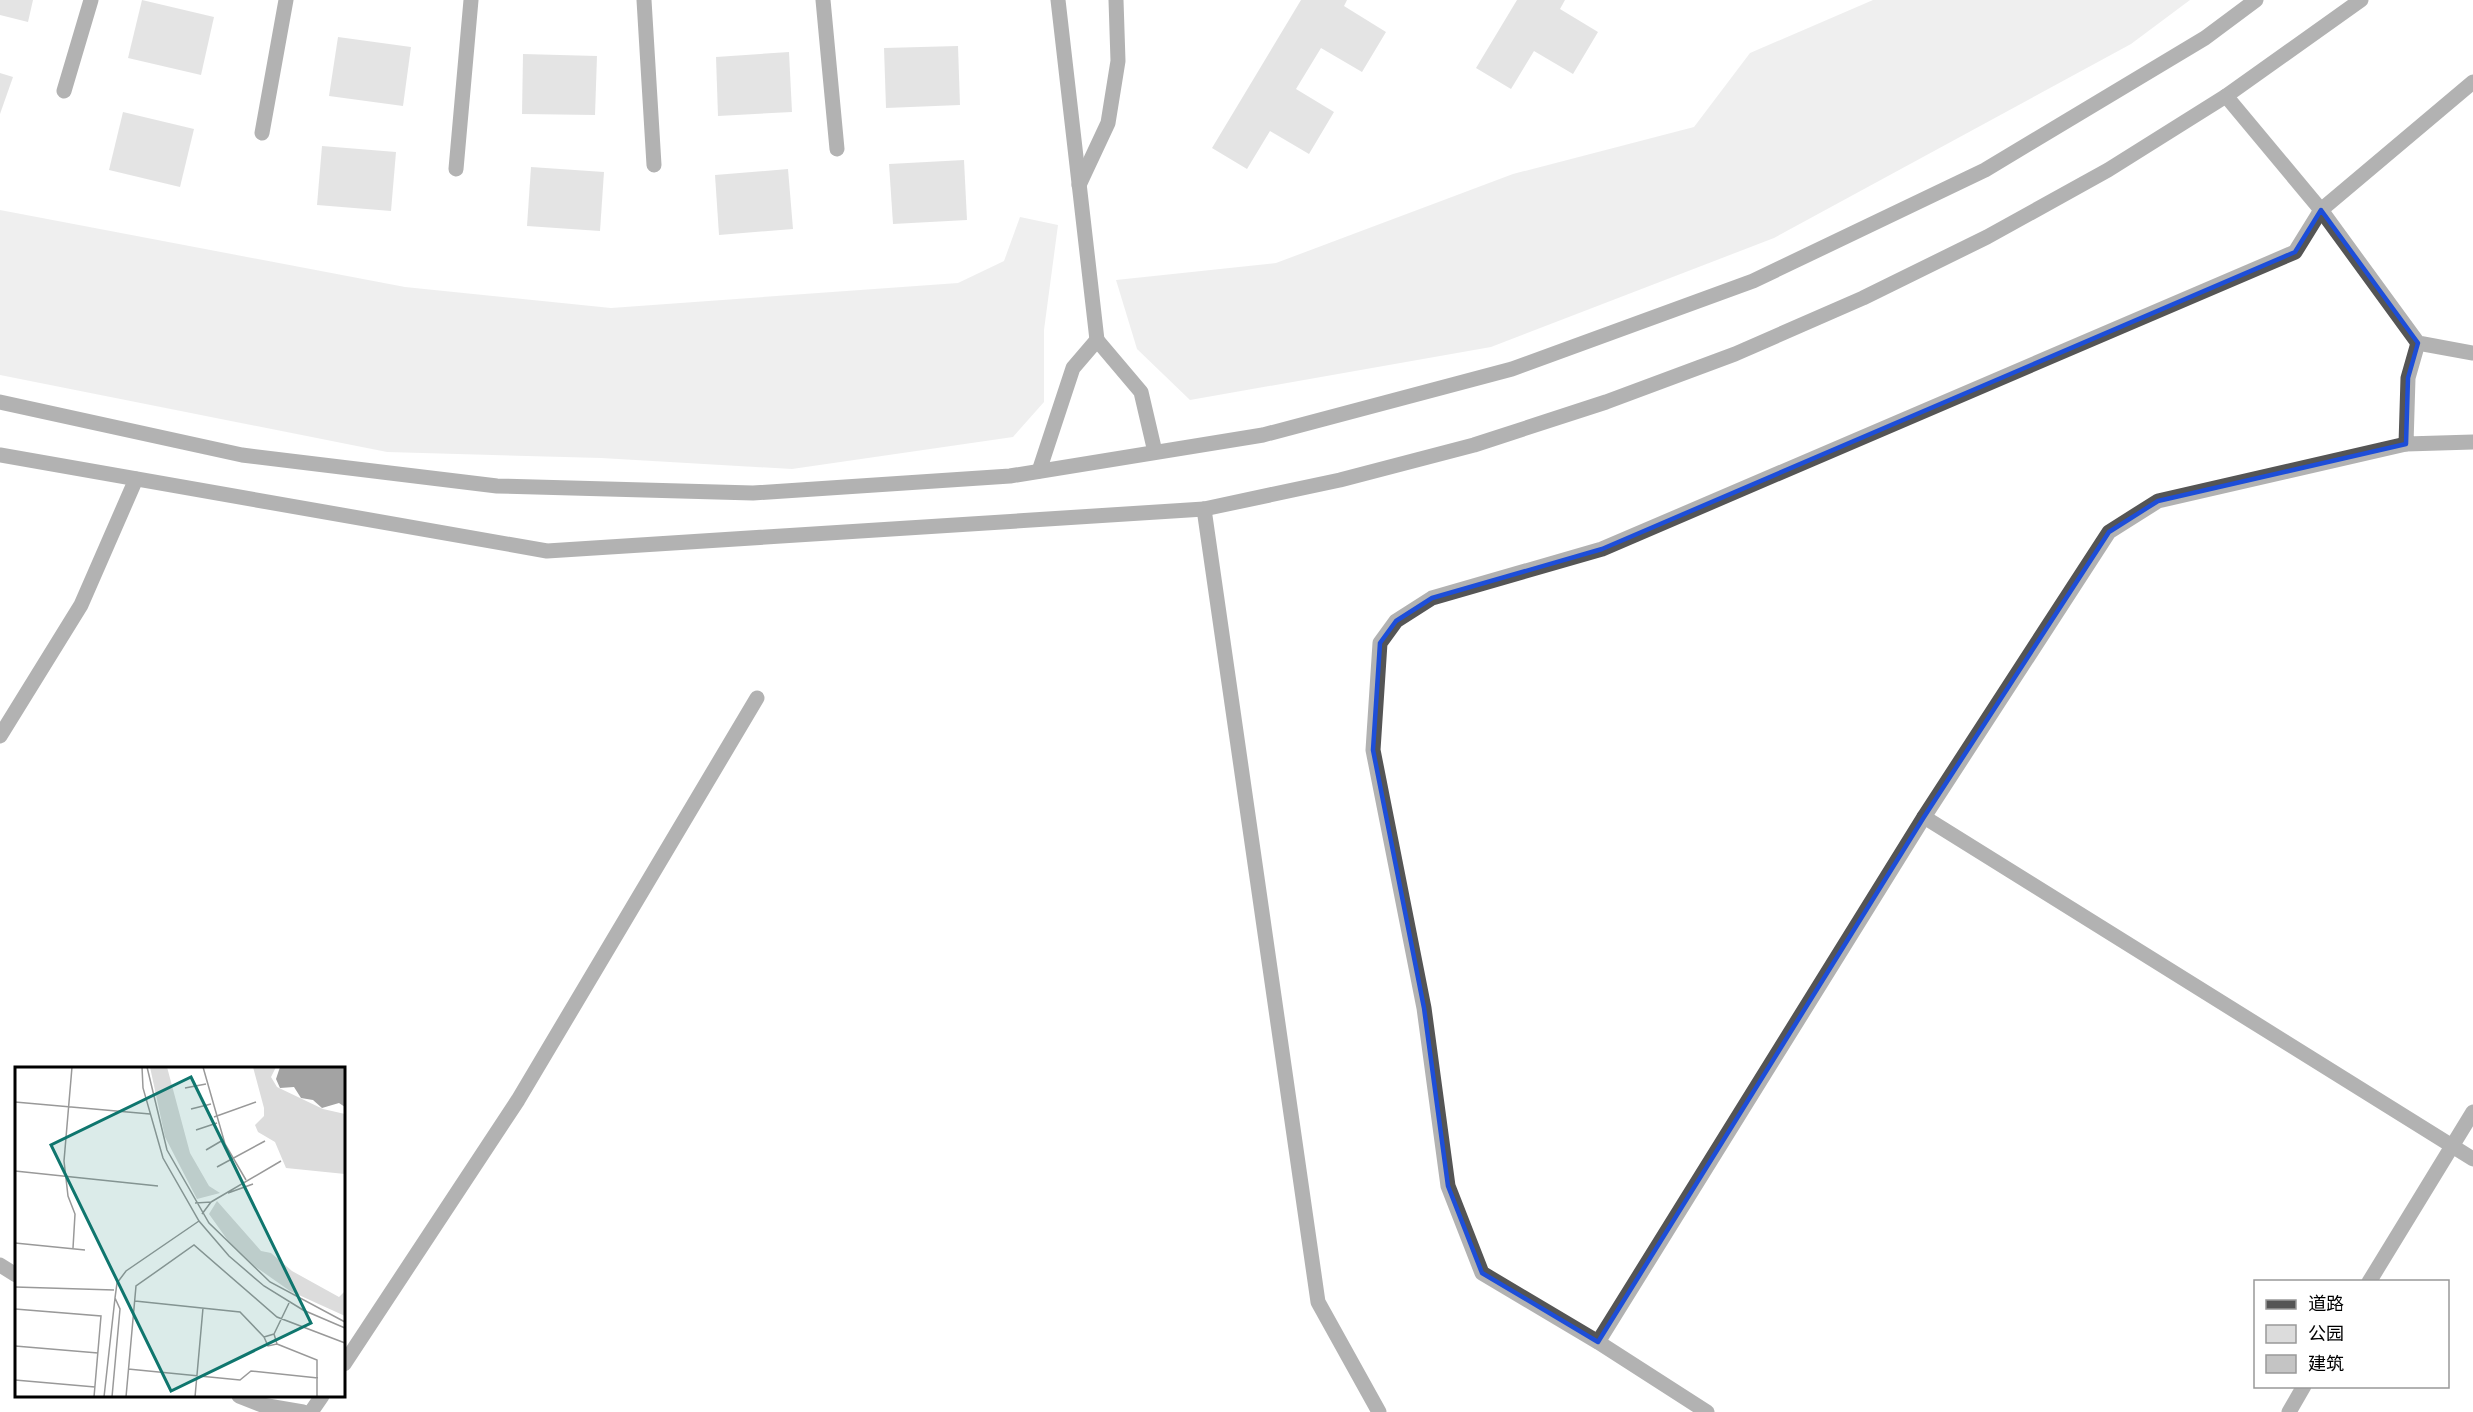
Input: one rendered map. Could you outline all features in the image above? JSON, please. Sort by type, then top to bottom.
[{"type":"street","points":[[64,91],[91,0]]},
{"type":"street","points":[[262,133],[286,0]]},
{"type":"street","points":[[456,169],[471,0]]},
{"type":"street","points":[[644,0],[654,165]]},
{"type":"street","points":[[823,0],[837,149]]},
{"type":"street","points":[[1058,0],[1097,340],[1142,392],[1155,452]]},
{"type":"street","points":[[1079,185],[1108,123],[1118,61],[1116,0]]},
{"type":"street","points":[[0,402],[242,455],[497,486],[753,493],[1010,476],[1263,435],[1512,369],[1753,281],[1985,170],[2205,38],[2256,0]]},
{"type":"street","points":[[0,455],[547,551],[1204,509],[1340,480],[1473,445],[1606,402],[1735,354],[1863,298],[1987,237],[2108,170],[2226,96],[2361,0]]},
{"type":"street","points":[[1707,1412],[1598,1342],[1482,1273],[1448,1186],[1424,1008],[1373,750],[1380,643],[1396,621],[1432,598],[1602,549],[2295,252],[2321,210],[2473,82]]},
{"type":"street","points":[[2226,96],[2321,210],[2418,343],[2473,353]]},
{"type":"street","points":[[1039,471],[1074,368],[1097,340]]},
{"type":"street","points":[[2406,444],[2408,378],[2418,343]]},
{"type":"street","points":[[1598,1342],[1924,817],[2109,532],[2158,501],[2406,444],[2473,442]]},
{"type":"street","points":[[0,736],[81,605],[136,479]]},
{"type":"street","points":[[1204,509],[1318,1302],[1379,1412]]},
{"type":"street","points":[[345,1362],[518,1100],[757,698]]},
{"type":"street","points":[[1924,817],[2473,1159]]},
{"type":"street","points":[[2370,1280],[2473,1112]]},
{"type":"street","points":[[0,1265],[15,1274]]},
{"type":"street","points":[[2289,1412],[2303,1388]]},
{"type":"street","points":[[244,1397],[262,1405],[303,1412]]},
{"type":"street","points":[[311,1412],[321,1397]]},
{"type":"highlighted area","points":[[2321,210],[2418,343],[2408,378],[2406,444],[2158,501],[2109,532],[1924,817],[1598,1342],[1482,1273],[1448,1186],[1424,1008],[1373,750],[1380,643],[1396,621],[1432,598],[1602,549],[2295,252]]},
{"type":"green space","points":[[1873,0],[2190,0],[2131,44],[1774,238],[1491,347],[1190,400],[1137,349],[1116,280],[1276,263],[1513,174],[1694,127],[1750,53]]},
{"type":"green space","points":[[0,210],[405,287],[611,308],[958,283],[1004,261],[1020,217],[1058,225],[1044,330],[1044,402],[1013,437],[792,469],[601,458],[387,452],[0,375]]},
{"type":"building","points":[[0,0],[33,0],[28,22],[0,15]]},
{"type":"building","points":[[142,0],[214,17],[201,75],[128,58]]},
{"type":"building","points":[[1301,0],[1347,0],[1344,6],[1386,32],[1362,72],[1321,48],[1296,89],[1334,112],[1309,154],[1270,131],[1247,169],[1212,148]]},
{"type":"building","points":[[1517,0],[1565,0],[1560,9],[1598,32],[1573,74],[1534,51],[1511,89],[1476,68]]},
{"type":"building","points":[[338,37],[411,47],[403,106],[329,96]]},
{"type":"building","points":[[958,46],[960,105],[886,108],[884,48]]},
{"type":"building","points":[[789,52],[792,112],[718,116],[716,57]]},
{"type":"building","points":[[523,54],[597,56],[595,115],[522,114]]},
{"type":"building","points":[[0,73],[13,77],[0,114]]},
{"type":"building","points":[[123,112],[194,129],[180,187],[109,170]]},
{"type":"building","points":[[322,146],[396,152],[391,211],[317,205]]},
{"type":"building","points":[[964,160],[967,220],[893,224],[889,164]]},
{"type":"building","points":[[531,167],[604,172],[600,231],[527,226]]},
{"type":"building","points":[[788,169],[793,229],[719,235],[715,175]]}]
